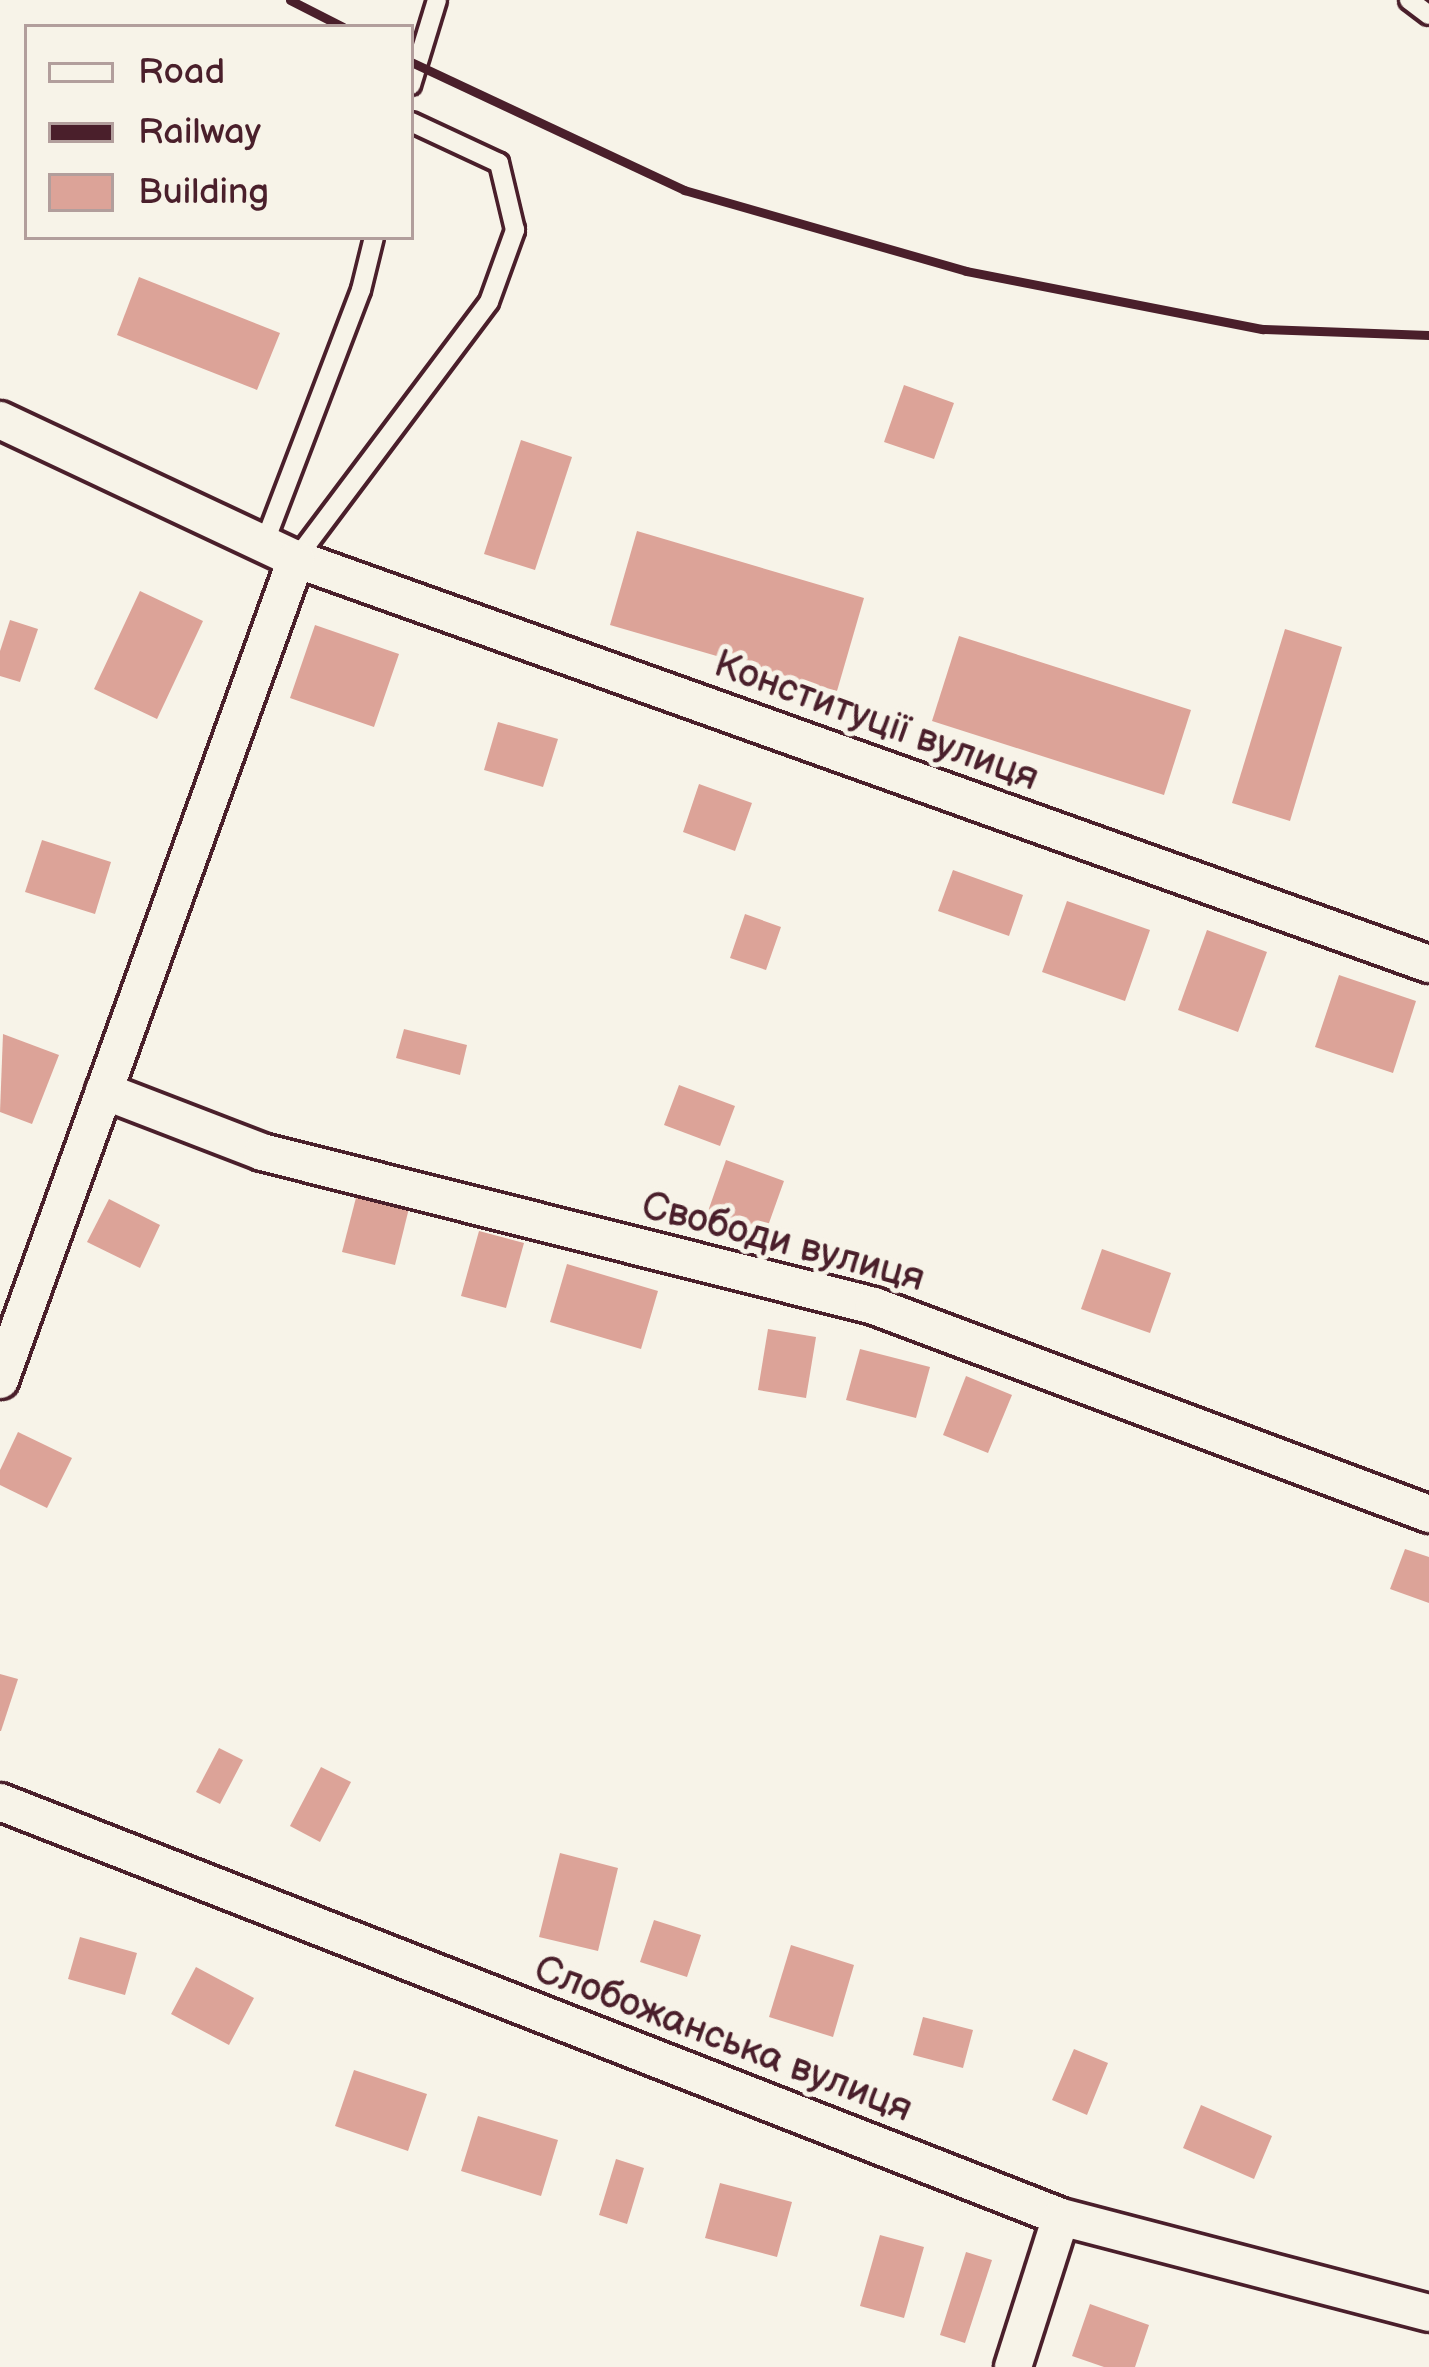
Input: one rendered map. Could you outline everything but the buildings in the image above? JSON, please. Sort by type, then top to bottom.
[{"type":"street","name":"Конституції вулиця","points":[[0,420],[280,552],[1429,964]]},
{"type":"street","points":[[0,1380],[104,1091],[280,552]]},
{"type":"street","name":"Свободи вулиця","points":[[104,1091],[262,1152],[874,1306],[1429,1514]]},
{"type":"street","name":"Слобожанська вулиця","points":[[0,1802],[1061,2217],[1429,2312]]},
{"type":"street","points":[[1013,2367],[1061,2217]]},
{"type":"lane","points":[[414,75],[437,0]]},
{"type":"lane","points":[[1409,0],[1429,15]]},
{"type":"lane","points":[[280,552],[489,302],[515,230],[499,163],[414,123]]},
{"type":"lane","points":[[280,552],[373,240]]},
{"type":"railway","points":[[290,0],[337,24]]},
{"type":"railway","points":[[414,63],[684,190],[966,271],[1262,329],[1429,335]]}]
